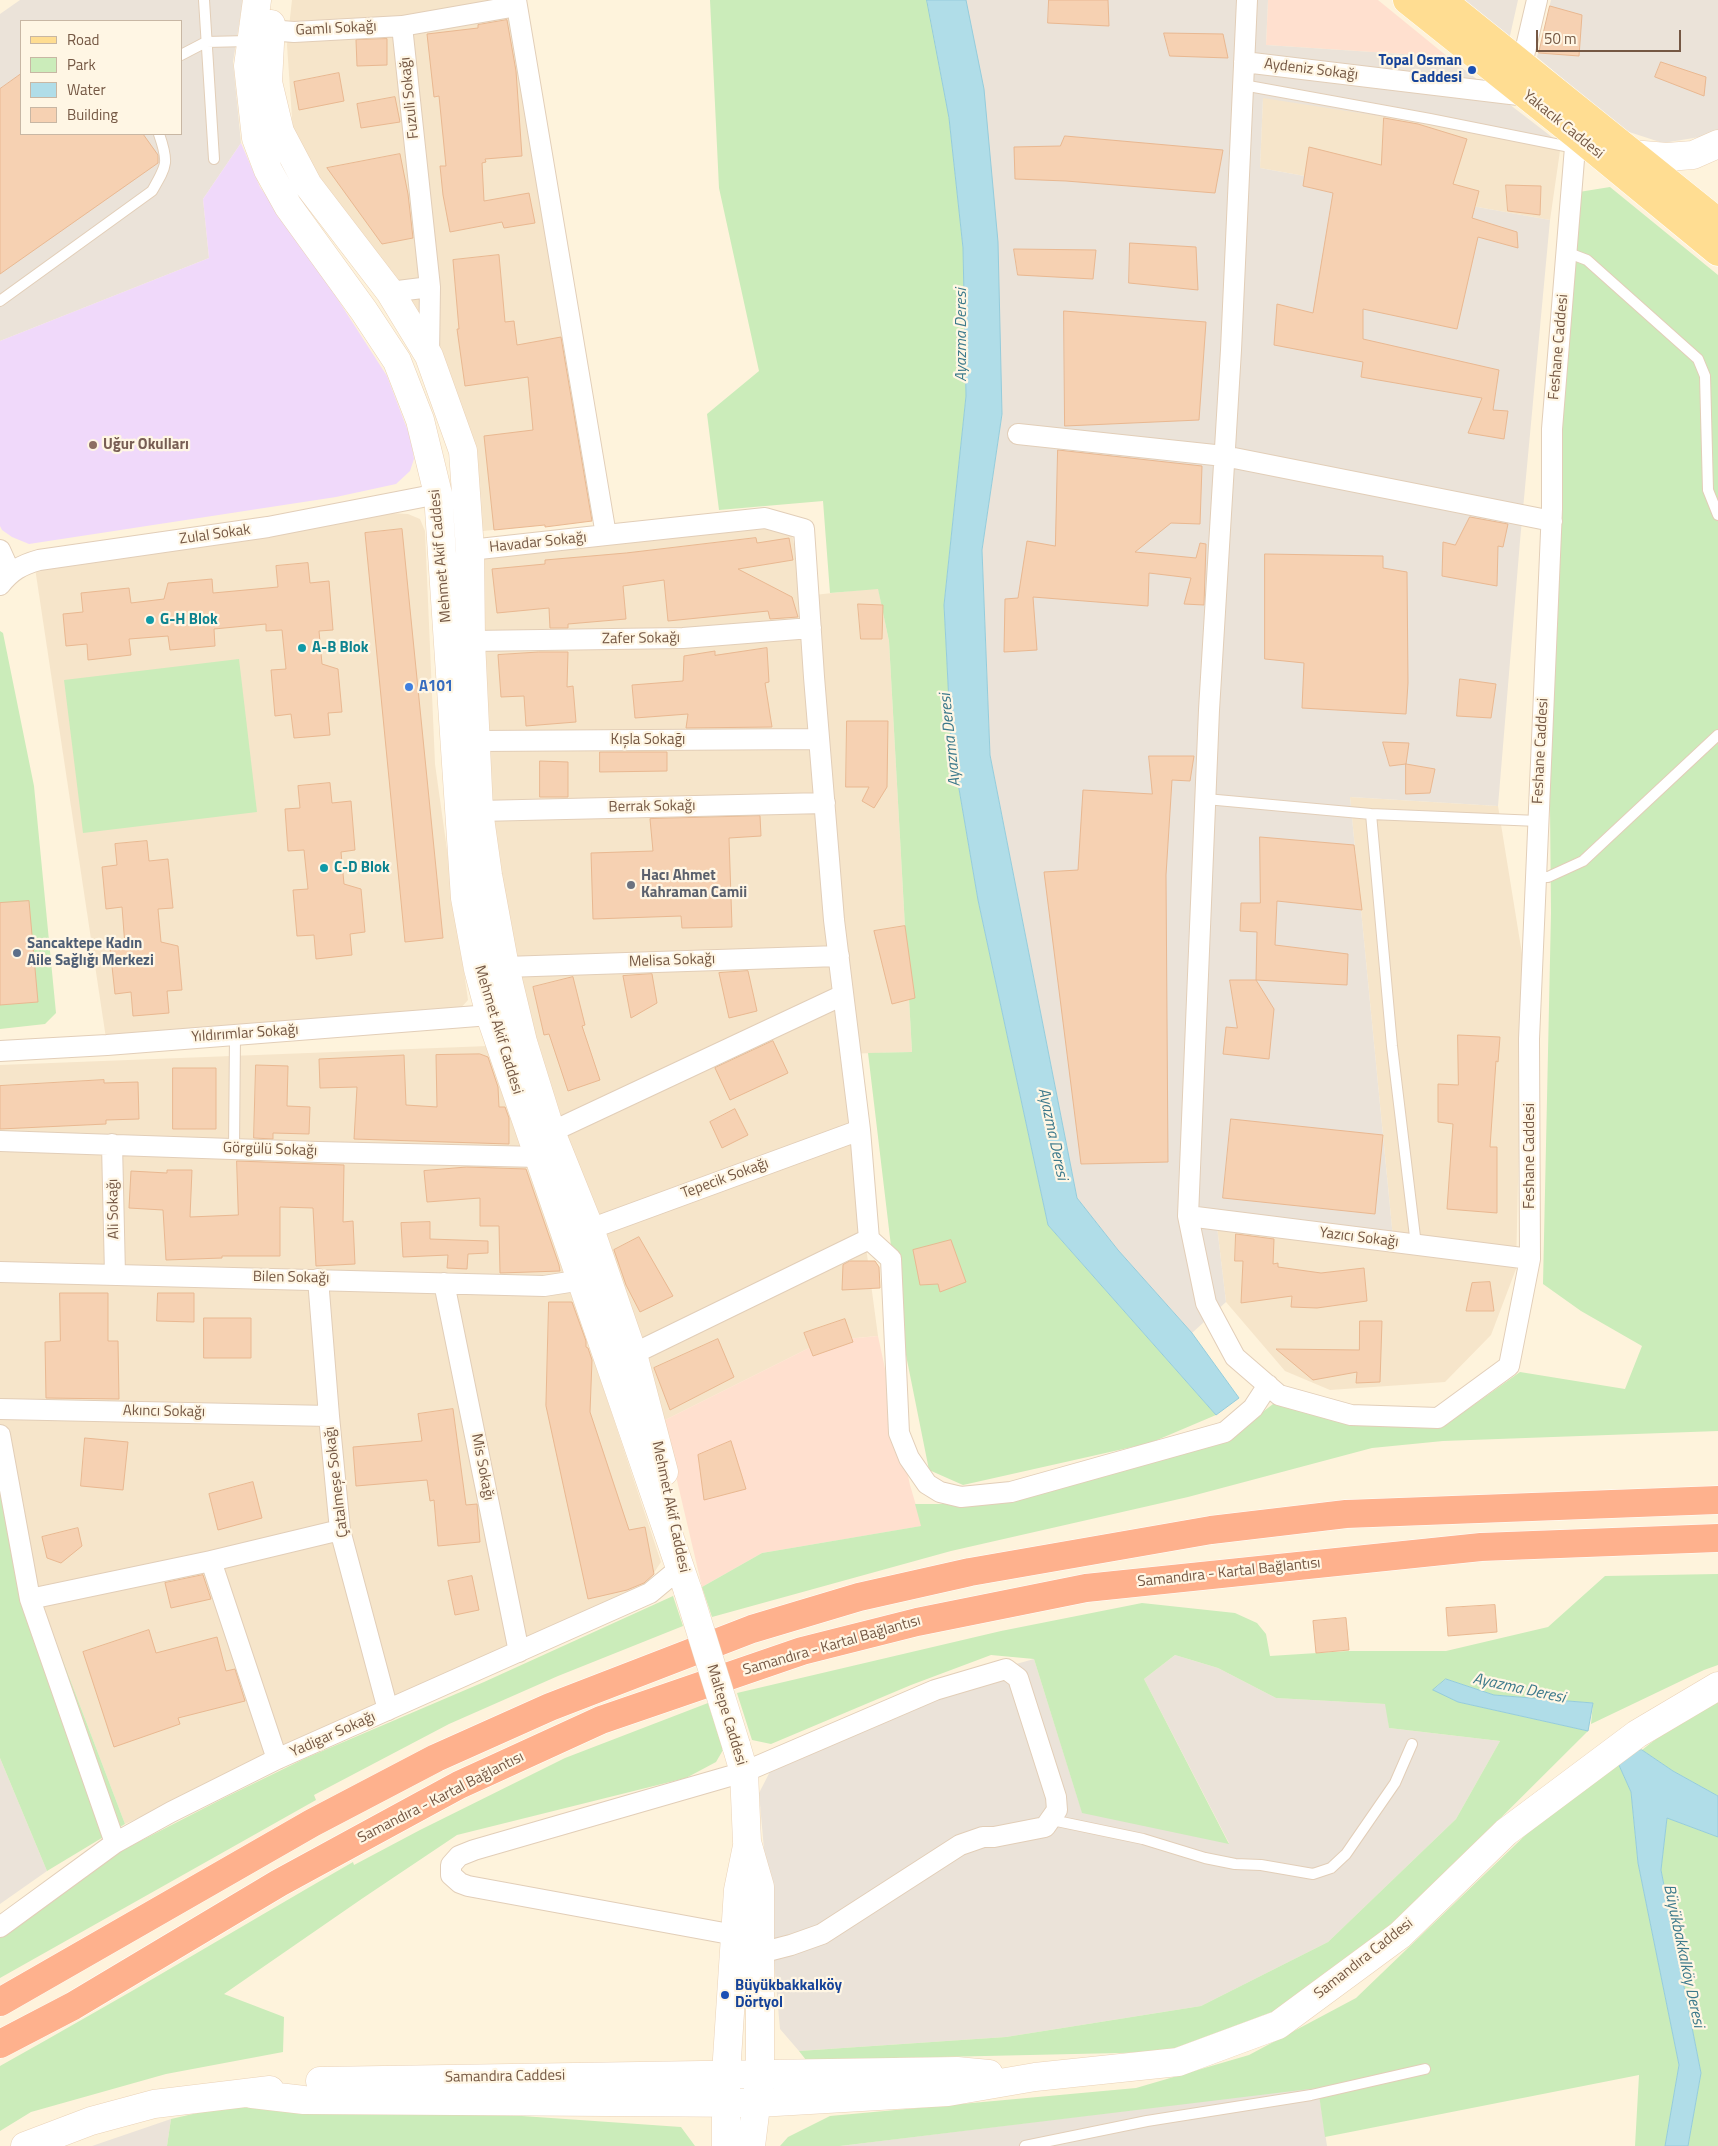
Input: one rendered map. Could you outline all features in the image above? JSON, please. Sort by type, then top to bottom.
[{"type":"highway","points":[[0,2002],[312,1823],[436,1758],[550,1707],[752,1629],[859,1598],[970,1572],[1211,1530],[1346,1514],[1718,1500]]},
{"type":"highway","name":"Samandıra - Kartal Bağlantısı","points":[[0,2044],[73,2006],[279,1883],[459,1785],[601,1720],[802,1651],[917,1622],[1086,1588],[1481,1547],[1718,1538]]},
{"type":"main road","name":"Mehmet Akif Caddesi","points":[[257,0],[260,36],[268,82],[268,170],[288,206],[364,311],[397,362],[420,420],[438,494],[443,584],[466,746],[505,967],[523,1042],[551,1132],[590,1228],[633,1354],[671,1501],[684,1580]]},
{"type":"main road","name":"Mehmet Akif Caddesi","points":[[260,36],[276,0]]},
{"type":"main road","name":"Yakacık Caddesi","points":[[1407,0],[1527,96],[1576,142],[1718,252]]},
{"type":"main road","name":"Yakacık Caddesi","points":[[1442,0],[1631,154],[1718,222]]},
{"type":"main road","name":"Mehmet Akif Caddesi","points":[[268,135],[390,292],[429,356],[463,451],[470,550],[471,641],[466,746],[465,898],[478,969],[490,1015],[684,1580]]},
{"type":"main road","points":[[1631,154],[1667,157],[1693,155],[1718,144]]},
{"type":"main road","points":[[443,584],[470,550]]},
{"type":"main road","points":[[540,1157],[551,1132]]},
{"type":"main road","name":"Maltepe Caddesi","points":[[684,1580],[744,1772],[748,1842],[760,1887],[760,2074],[758,2103],[751,2146]]},
{"type":"main road","name":"Samandıra Caddesi","points":[[252,2094],[304,2100],[758,2103],[948,2092],[1035,2077],[1178,2062],[1278,2025],[1400,1936],[1506,1832],[1637,1734],[1718,1686]]},
{"type":"main road","name":"Maltepe Caddesi","points":[[726,2146],[726,2074],[738,1890],[748,1842]]},
{"type":"main road","name":"Samandıra Caddesi","points":[[25,2146],[91,2121],[154,2104],[252,2094],[313,2081],[956,2071],[1035,2077]]},
{"type":"street","points":[[811,628],[824,803],[843,995],[860,1130],[869,1239],[891,1259],[899,1433],[909,1458],[927,1484],[940,1492],[961,1498],[1011,1492],[1225,1432],[1253,1408],[1268,1385],[1235,1357],[1206,1303],[1188,1216],[1206,799],[1247,0]]},
{"type":"street","points":[[1522,64],[1537,0]]},
{"type":"street","points":[[402,26],[517,3],[606,535]]},
{"type":"street","name":"Gamlı Sokağı","points":[[260,36],[294,32],[402,26]]},
{"type":"street","name":"Fuzuli Sokağı","points":[[402,26],[430,286],[429,356]]},
{"type":"street","name":"Aydeniz Sokağı","points":[[1244,62],[1527,96]]},
{"type":"street","name":"Feshane Caddesi","points":[[1268,1385],[1279,1394],[1351,1415],[1438,1418],[1509,1366],[1530,1259],[1529,1039],[1552,520],[1552,429],[1576,142]]},
{"type":"street","points":[[390,292],[430,286]]},
{"type":"street","points":[[1018,434],[1224,456],[1552,520]]},
{"type":"street","name":"Zulal Sokak","points":[[5,579],[24,564],[39,560],[268,527],[438,494]]},
{"type":"street","name":"Havadar Sokağı","points":[[470,550],[765,518],[804,529],[811,628]]},
{"type":"street","points":[[0,550],[5,579]]},
{"type":"street","name":"Zafer Sokağı","points":[[471,641],[683,638],[811,628]]},
{"type":"street","name":"Kışla Sokağı","points":[[466,746],[819,739]]},
{"type":"street","name":"Berrak Sokağı","points":[[479,812],[824,803]]},
{"type":"street","name":"Melisa Sokağı","points":[[505,967],[839,956]]},
{"type":"street","points":[[551,1132],[843,995]]},
{"type":"street","name":"Yıldırımlar Sokağı","points":[[0,1051],[490,1015]]},
{"type":"street","name":"Tepecik Sokağı","points":[[590,1228],[860,1130]]},
{"type":"street","name":"Görgülü Sokağı","points":[[0,1141],[540,1157]]},
{"type":"street","name":"Ali Sokağı","points":[[112,1144],[116,1275]]},
{"type":"street","name":"Yazıcı Sokağı","points":[[1188,1216],[1530,1259]]},
{"type":"street","points":[[633,1354],[869,1239]]},
{"type":"street","name":"Bilen Sokağı","points":[[0,1272],[544,1286],[582,1280]]},
{"type":"street","name":"Çatalmeşe Sokağı","points":[[318,1279],[340,1530],[388,1710]]},
{"type":"street","name":"Mis Sokağı","points":[[444,1283],[519,1652]]},
{"type":"street","name":"Akıncı Sokağı","points":[[0,1409],[329,1416]]},
{"type":"street","points":[[0,1434],[30,1600],[115,1843]]},
{"type":"street","points":[[30,1600],[211,1561],[340,1530]]},
{"type":"street","points":[[211,1561],[277,1760]]},
{"type":"street","name":"Yadigar Sokağı","points":[[0,1927],[115,1843],[172,1812],[277,1760],[650,1593],[684,1580]]},
{"type":"street","points":[[735,1935],[468,1886],[460,1883],[451,1875],[450,1865],[459,1856],[474,1850],[744,1772],[935,1690],[1006,1670],[1018,1678],[1056,1797],[1057,1810],[1052,1820],[1045,1827],[1035,1831],[983,1837],[960,1845],[822,1934],[792,1946],[760,1954]]},
{"type":"lane","points":[[204,0],[214,159]]},
{"type":"lane","points":[[182,54],[206,42],[260,36]]},
{"type":"lane","points":[[1243,85],[1430,119],[1576,142]]},
{"type":"lane","points":[[0,300],[152,191],[165,169],[167,156],[160,135]]},
{"type":"lane","points":[[1566,252],[1587,260],[1698,358],[1705,376],[1708,490],[1718,515]]},
{"type":"lane","points":[[1536,877],[1548,877],[1583,861],[1718,735]]},
{"type":"lane","points":[[1206,799],[1370,814],[1538,821]]},
{"type":"lane","points":[[1370,814],[1392,1046],[1416,1245]]},
{"type":"lane","points":[[234,1149],[235,1035]]},
{"type":"lane","points":[[1052,1820],[1143,1839],[1205,1858],[1313,1874],[1331,1868],[1346,1854],[1395,1783],[1412,1744]]},
{"type":"lane","points":[[1025,2146],[1147,2121],[1311,2095],[1425,2069]]},
{"type":"shaded area","points":[[20,0],[243,0],[233,62],[241,143],[203,199],[209,258],[0,341],[0,14]]},
{"type":"shaded area","points":[[292,0],[516,0],[595,519],[474,532],[471,449],[294,147],[287,45]]},
{"type":"shaded area","points":[[966,0],[1268,0],[1266,45],[1448,57],[1561,144],[1263,98],[1260,168],[1550,220],[1520,541],[1498,806],[1350,797],[1393,1238],[1216,1218],[1226,1302],[1192,1333],[1118,1250],[1077,1198],[990,755],[982,550],[1002,414]]},
{"type":"shaded area","points":[[1268,0],[1378,0],[1448,57],[1266,45]]},
{"type":"shaded area","points":[[1460,0],[1518,0],[1509,40]]},
{"type":"shaded area","points":[[1551,0],[1718,0],[1718,134],[1663,143],[1623,130],[1537,57]]},
{"type":"shaded area","points":[[1263,97],[1561,144],[1550,220],[1260,168]]},
{"type":"shaded area","points":[[241,143],[260,187],[333,292],[387,376],[411,439],[414,459],[410,471],[396,484],[336,497],[29,544],[12,537],[2,530],[0,526],[0,341],[209,258],[203,199]]},
{"type":"shaded area","points":[[390,513],[408,514],[420,519],[425,531],[435,764],[468,1000],[459,1010],[107,1045],[35,568]]},
{"type":"shaded area","points":[[790,525],[805,596],[878,588],[889,641],[912,1052],[840,1054],[878,1336],[823,1341],[663,1421],[535,1044],[487,830],[474,556]]},
{"type":"shaded area","points":[[1350,797],[1498,806],[1523,960],[1516,1269],[1491,1335],[1445,1382],[1330,1390],[1285,1371],[1226,1302],[1216,1218],[1393,1238]]},
{"type":"shaded area","points":[[488,1046],[661,1562],[642,1591],[125,1824],[0,1495],[0,1065]]},
{"type":"shaded area","points":[[878,1336],[910,1485],[922,1526],[762,1553],[702,1587],[663,1421],[823,1341]]},
{"type":"shaded area","points":[[1175,1655],[1218,1668],[1276,1698],[1386,1704],[1389,1728],[1500,1741],[1456,1819],[1328,1942],[1201,2006],[1006,2037],[799,2051],[780,2029],[759,1793],[775,1762],[927,1689],[1034,1659],[1082,1812],[1229,1843],[1144,1679]]},
{"type":"shaded area","points":[[0,1758],[47,1871],[0,1904]]},
{"type":"shaded area","points":[[1318,2087],[1327,2146],[840,2146]]},
{"type":"shaded area","points":[[171,2119],[167,2146],[92,2146]]},
{"type":"green space","points":[[710,0],[927,0],[949,118],[963,248],[966,396],[944,605],[951,742],[978,900],[1048,1225],[1216,1415],[1150,1443],[963,1485],[929,1470],[901,1330],[868,1053],[912,1052],[889,641],[878,589],[830,593],[823,501],[719,510],[707,414],[759,371],[719,188]]},
{"type":"green space","points":[[1610,187],[1718,275],[1718,1431],[1443,1441],[1372,1448],[1188,1497],[951,1551],[712,1617],[702,1587],[762,1553],[921,1526],[915,1504],[995,1504],[1222,1443],[1277,1401],[1345,1421],[1444,1426],[1520,1372],[1625,1389],[1642,1346],[1581,1311],[1543,1284],[1551,913],[1548,593],[1579,192]]},
{"type":"green space","points":[[0,631],[3,633],[34,786],[56,1013],[45,1024],[0,1029]]},
{"type":"green space","points":[[239,659],[257,812],[83,833],[64,680]]},
{"type":"green space","points":[[0,1495],[125,1824],[47,1871],[0,1758]]},
{"type":"green space","points":[[1718,1574],[1718,1665],[1591,1724],[1593,1703],[1494,1695],[1446,1679],[1434,1689],[1458,1702],[1588,1731],[1356,1962],[1280,2009],[1164,2052],[806,2060],[799,2051],[1006,2037],[1201,2006],[1328,1942],[1456,1819],[1500,1741],[1389,1728],[1385,1704],[1276,1698],[1218,1668],[1175,1655],[1144,1679],[1229,1844],[1082,1813],[1034,1659],[991,1655],[911,1685],[771,1744],[752,1740],[737,1693],[1001,1631],[1142,1603],[1235,1613],[1257,1623],[1266,1634],[1270,1656],[1348,1651],[1446,1651],[1548,1627],[1605,1576]]},
{"type":"green space","points":[[673,1596],[683,1626],[558,1676],[449,1724],[314,1795],[316,1800],[0,1978],[0,1938],[121,1851],[306,1758],[484,1682]]},
{"type":"green space","points":[[1718,1700],[1718,1796],[1673,1771],[1642,1750],[1666,1731]]},
{"type":"green space","points":[[708,1703],[723,1750],[716,1762],[686,1778],[457,1835],[224,1994],[284,2017],[283,2052],[166,2074],[31,2112],[0,2131],[0,2066],[353,1862],[354,1865],[565,1758]]},
{"type":"green space","points":[[1614,1754],[1631,1792],[1638,1863],[1679,2065],[1665,2146],[1635,2146],[1639,2075],[1325,2137],[1318,2088],[840,2146],[780,2146],[788,2137],[830,2116],[1136,2088],[1249,2055],[1356,1998],[1563,1799]]},
{"type":"green space","points":[[1667,1818],[1718,1837],[1718,2146],[1688,2146],[1701,2073],[1661,1870]]},
{"type":"green space","points":[[262,2098],[681,2127],[695,2146],[167,2146],[171,2119]]},
{"type":"water","name":"Ayazma Deresi","points":[[927,0],[966,0],[984,89],[998,242],[1002,414],[982,550],[990,755],[1077,1198],[1118,1250],[1192,1333],[1239,1398],[1216,1415],[1048,1225],[978,900],[951,742],[944,605],[966,396],[963,248],[949,118]]},
{"type":"water","points":[[1446,1679],[1494,1695],[1593,1703],[1588,1731],[1458,1702],[1433,1690]]},
{"type":"water","points":[[1642,1750],[1673,1771],[1718,1796],[1718,1837],[1667,1818],[1661,1870],[1701,2073],[1688,2146],[1665,2146],[1679,2065],[1638,1863],[1631,1792],[1614,1754]]},
{"type":"building","points":[[1049,0],[1108,0],[1109,26],[1048,23]]},
{"type":"building","points":[[1550,6],[1582,15],[1579,56],[1539,53]]},
{"type":"building","points":[[507,20],[516,71],[522,156],[485,159],[486,162],[482,163],[484,201],[529,193],[535,223],[504,228],[502,222],[450,232],[440,166],[446,166],[439,96],[434,97],[427,34],[478,28],[478,25]]},
{"type":"building","points":[[1164,33],[1223,34],[1228,58],[1170,56]]},
{"type":"building","points":[[387,39],[387,65],[357,66],[356,40]]},
{"type":"building","points":[[1661,62],[1706,77],[1704,96],[1655,77]]},
{"type":"building","points":[[339,73],[344,101],[299,110],[294,82]]},
{"type":"building","points":[[20,75],[20,135],[144,135],[158,155],[158,163],[0,274],[0,89]]},
{"type":"building","points":[[395,97],[400,122],[361,128],[357,104]]},
{"type":"building","points":[[1384,118],[1418,124],[1467,139],[1453,184],[1479,191],[1472,218],[1517,232],[1518,248],[1478,237],[1457,329],[1363,309],[1363,339],[1499,370],[1493,410],[1508,411],[1504,439],[1468,433],[1482,398],[1361,377],[1363,362],[1274,345],[1277,304],[1313,313],[1333,193],[1303,186],[1309,147],[1381,165]]},
{"type":"building","points":[[1065,136],[1223,150],[1215,193],[1066,181],[1015,179],[1014,147],[1060,146]]},
{"type":"building","points":[[400,154],[408,194],[413,238],[382,244],[327,168]]},
{"type":"building","points":[[1506,185],[1541,186],[1540,215],[1508,211]]},
{"type":"building","points":[[1130,243],[1196,247],[1198,290],[1129,283]]},
{"type":"building","points":[[1014,249],[1096,250],[1093,279],[1018,275]]},
{"type":"building","points":[[499,255],[505,322],[514,321],[517,345],[561,337],[592,521],[545,527],[545,525],[494,530],[484,436],[533,430],[528,377],[465,386],[457,329],[459,329],[453,260]]},
{"type":"building","points":[[1064,311],[1206,322],[1199,420],[1065,426]]},
{"type":"building","points":[[1058,450],[1202,466],[1200,524],[1171,523],[1135,552],[1196,558],[1200,543],[1206,544],[1204,605],[1184,604],[1191,578],[1149,573],[1148,606],[1033,597],[1037,650],[1004,652],[1005,599],[1018,598],[1027,541],[1055,546]]},
{"type":"building","points":[[1470,517],[1508,524],[1503,547],[1498,546],[1497,586],[1442,576],[1443,542],[1455,545]]},
{"type":"building","points":[[402,529],[443,938],[405,942],[365,533]]},
{"type":"building","points":[[756,538],[757,543],[789,538],[793,560],[738,569],[792,597],[798,617],[770,619],[768,611],[668,621],[664,580],[623,586],[626,619],[568,624],[568,628],[550,628],[549,608],[497,613],[492,569],[545,564],[545,560]]},
{"type":"building","points":[[1265,554],[1383,556],[1383,568],[1407,572],[1408,683],[1406,714],[1302,708],[1304,663],[1265,659]]},
{"type":"building","points":[[308,563],[310,583],[329,581],[333,630],[319,631],[322,664],[338,669],[342,712],[328,713],[330,735],[294,738],[291,714],[275,716],[271,670],[286,669],[282,630],[266,631],[266,624],[214,629],[215,646],[170,650],[168,636],[129,639],[131,655],[88,660],[87,644],[66,646],[63,614],[83,612],[81,593],[129,588],[131,603],[164,599],[168,583],[212,579],[213,593],[278,587],[276,566]]},
{"type":"building","points":[[858,604],[883,605],[882,639],[861,639]]},
{"type":"building","points":[[767,648],[769,682],[765,683],[772,727],[686,728],[688,714],[635,718],[632,685],[683,681],[684,656],[715,651],[715,655]]},
{"type":"building","points":[[568,652],[567,687],[573,686],[576,722],[526,726],[524,696],[501,697],[498,655]]},
{"type":"building","points":[[1460,679],[1496,684],[1491,718],[1457,716]]},
{"type":"building","points":[[847,721],[888,721],[887,787],[874,808],[862,801],[869,787],[846,787]]},
{"type":"building","points":[[1383,742],[1409,743],[1406,764],[1390,766]]},
{"type":"building","points":[[600,752],[667,752],[667,771],[600,772]]},
{"type":"building","points":[[1149,756],[1194,756],[1190,781],[1172,780],[1166,875],[1168,1162],[1081,1164],[1044,872],[1078,870],[1083,790],[1152,794]]},
{"type":"building","points":[[540,761],[568,762],[568,797],[540,797]]},
{"type":"building","points":[[1406,764],[1435,769],[1430,793],[1406,794]]},
{"type":"building","name":"C-D Blok","points":[[330,783],[332,803],[351,801],[355,850],[341,852],[344,884],[361,889],[365,932],[350,934],[352,955],[316,959],[314,935],[297,936],[293,890],[308,889],[304,850],[288,851],[285,809],[300,808],[298,786]]},
{"type":"building","points":[[760,816],[761,836],[729,838],[732,927],[682,928],[681,916],[593,919],[591,853],[653,851],[650,819]]},
{"type":"building","points":[[1260,837],[1354,845],[1362,910],[1277,901],[1275,945],[1348,954],[1347,985],[1256,980],[1257,932],[1240,931],[1241,903],[1260,903]]},
{"type":"building","points":[[147,841],[149,861],[168,859],[173,908],[158,909],[161,942],[178,946],[182,990],[167,991],[169,1013],[133,1016],[131,992],[115,994],[110,948],[125,946],[122,907],[106,909],[102,867],[117,865],[115,844]]},
{"type":"building","name":"Sancaktepe Kadın Aile Sağlığı Merkezi","points":[[29,901],[38,1002],[0,1005],[0,903]]},
{"type":"building","points":[[905,926],[915,998],[892,1004],[874,931]]},
{"type":"building","points":[[748,971],[757,1011],[729,1018],[719,973]]},
{"type":"building","points":[[652,974],[657,1003],[631,1018],[623,976]]},
{"type":"building","points":[[573,977],[585,1025],[582,1026],[600,1080],[568,1091],[549,1034],[544,1035],[533,987]]},
{"type":"building","points":[[1230,980],[1256,980],[1274,1009],[1269,1059],[1223,1054],[1226,1027],[1237,1028]]},
{"type":"building","points":[[1458,1035],[1500,1037],[1498,1062],[1496,1061],[1490,1147],[1497,1147],[1497,1213],[1447,1209],[1453,1124],[1438,1122],[1438,1084],[1458,1085]]},
{"type":"building","points":[[773,1041],[788,1073],[730,1100],[715,1068]]},
{"type":"building","points":[[480,1054],[488,1057],[498,1087],[499,1107],[505,1107],[509,1118],[509,1144],[354,1139],[357,1087],[320,1088],[319,1059],[404,1055],[406,1105],[437,1107],[436,1055]]},
{"type":"building","points":[[256,1065],[288,1066],[287,1106],[310,1107],[309,1134],[273,1133],[273,1139],[254,1138]]},
{"type":"building","points":[[173,1068],[216,1068],[216,1129],[173,1129]]},
{"type":"building","points":[[104,1080],[104,1083],[138,1082],[139,1119],[106,1120],[106,1124],[0,1129],[0,1086]]},
{"type":"building","points":[[735,1109],[748,1135],[722,1148],[710,1122]]},
{"type":"building","points":[[1231,1119],[1383,1135],[1375,1214],[1223,1198]]},
{"type":"building","points":[[237,1161],[344,1165],[343,1222],[353,1221],[355,1264],[316,1266],[313,1208],[280,1207],[280,1256],[222,1256],[222,1258],[166,1260],[163,1210],[129,1208],[131,1171],[167,1173],[167,1170],[192,1170],[190,1217],[238,1215]]},
{"type":"building","points":[[467,1167],[526,1169],[560,1271],[500,1273],[499,1226],[480,1226],[480,1198],[427,1202],[424,1171]]},
{"type":"building","points":[[430,1222],[430,1239],[488,1241],[488,1253],[468,1254],[467,1269],[447,1268],[448,1255],[403,1257],[401,1223]]},
{"type":"building","points":[[1236,1234],[1274,1239],[1273,1264],[1278,1263],[1278,1267],[1321,1273],[1364,1268],[1367,1301],[1317,1308],[1291,1307],[1292,1296],[1241,1303],[1243,1261],[1235,1261]]},
{"type":"building","points":[[639,1237],[673,1296],[640,1312],[626,1285],[614,1250]]},
{"type":"building","points":[[951,1240],[966,1282],[940,1292],[938,1284],[920,1285],[913,1250]]},
{"type":"building","points":[[850,1261],[875,1261],[879,1267],[880,1288],[842,1290],[843,1265]]},
{"type":"building","points":[[1490,1282],[1494,1311],[1466,1311],[1472,1283]]},
{"type":"building","points":[[60,1293],[108,1293],[108,1341],[118,1341],[119,1399],[46,1398],[45,1342],[60,1341]]},
{"type":"building","points":[[158,1293],[194,1293],[194,1322],[157,1321]]},
{"type":"building","points":[[549,1302],[572,1302],[592,1360],[590,1412],[629,1530],[645,1527],[654,1574],[644,1583],[627,1590],[588,1599],[546,1406]]},
{"type":"building","points":[[204,1318],[251,1318],[251,1358],[204,1358]]},
{"type":"building","points":[[845,1319],[853,1342],[813,1356],[804,1333]]},
{"type":"building","points":[[1360,1321],[1382,1321],[1380,1382],[1356,1383],[1357,1372],[1313,1380],[1276,1349],[1359,1350]]},
{"type":"building","points":[[718,1339],[734,1377],[670,1410],[654,1368]]},
{"type":"building","points":[[453,1409],[466,1505],[477,1504],[480,1542],[438,1546],[434,1500],[430,1501],[427,1480],[356,1486],[353,1447],[422,1441],[418,1414]]},
{"type":"building","points":[[85,1438],[128,1442],[123,1490],[81,1486]]},
{"type":"building","points":[[731,1441],[746,1489],[704,1500],[698,1455]]},
{"type":"building","points":[[253,1482],[262,1518],[218,1530],[209,1494]]},
{"type":"building","points":[[78,1528],[82,1546],[61,1563],[47,1558],[42,1537]]},
{"type":"building","points":[[203,1575],[211,1599],[171,1608],[165,1583]]},
{"type":"building","points":[[472,1576],[479,1610],[455,1615],[448,1581]]},
{"type":"building","points":[[1495,1605],[1497,1632],[1448,1636],[1446,1608]]},
{"type":"building","points":[[1346,1618],[1349,1650],[1316,1653],[1313,1621]]},
{"type":"building","points":[[149,1630],[156,1653],[217,1637],[226,1671],[235,1669],[245,1701],[178,1718],[180,1724],[114,1747],[83,1652]]},
{"type":"place","name":"Topal Osman Caddesi","points":[[1472,70]]},
{"type":"place","name":"Uğur Okulları","points":[[93,445]]},
{"type":"place","name":"G-H Blok","points":[[150,620]]},
{"type":"place","name":"A-B Blok","points":[[302,648]]},
{"type":"place","name":"A101","points":[[409,687]]},
{"type":"place","name":"C-D Blok","points":[[324,868]]},
{"type":"place","name":"Hacı Ahmet Kahraman Camii","points":[[631,885]]},
{"type":"place","name":"Sancaktepe Kadın Aile Sağlığı Merkezi","points":[[17,953]]},
{"type":"place","name":"Büyükbakkalköy Dörtyol","points":[[725,1995]]},
{"type":"water label","name":"Büyükbakkalköy Deresi","points":[[1683,1956]]}]
